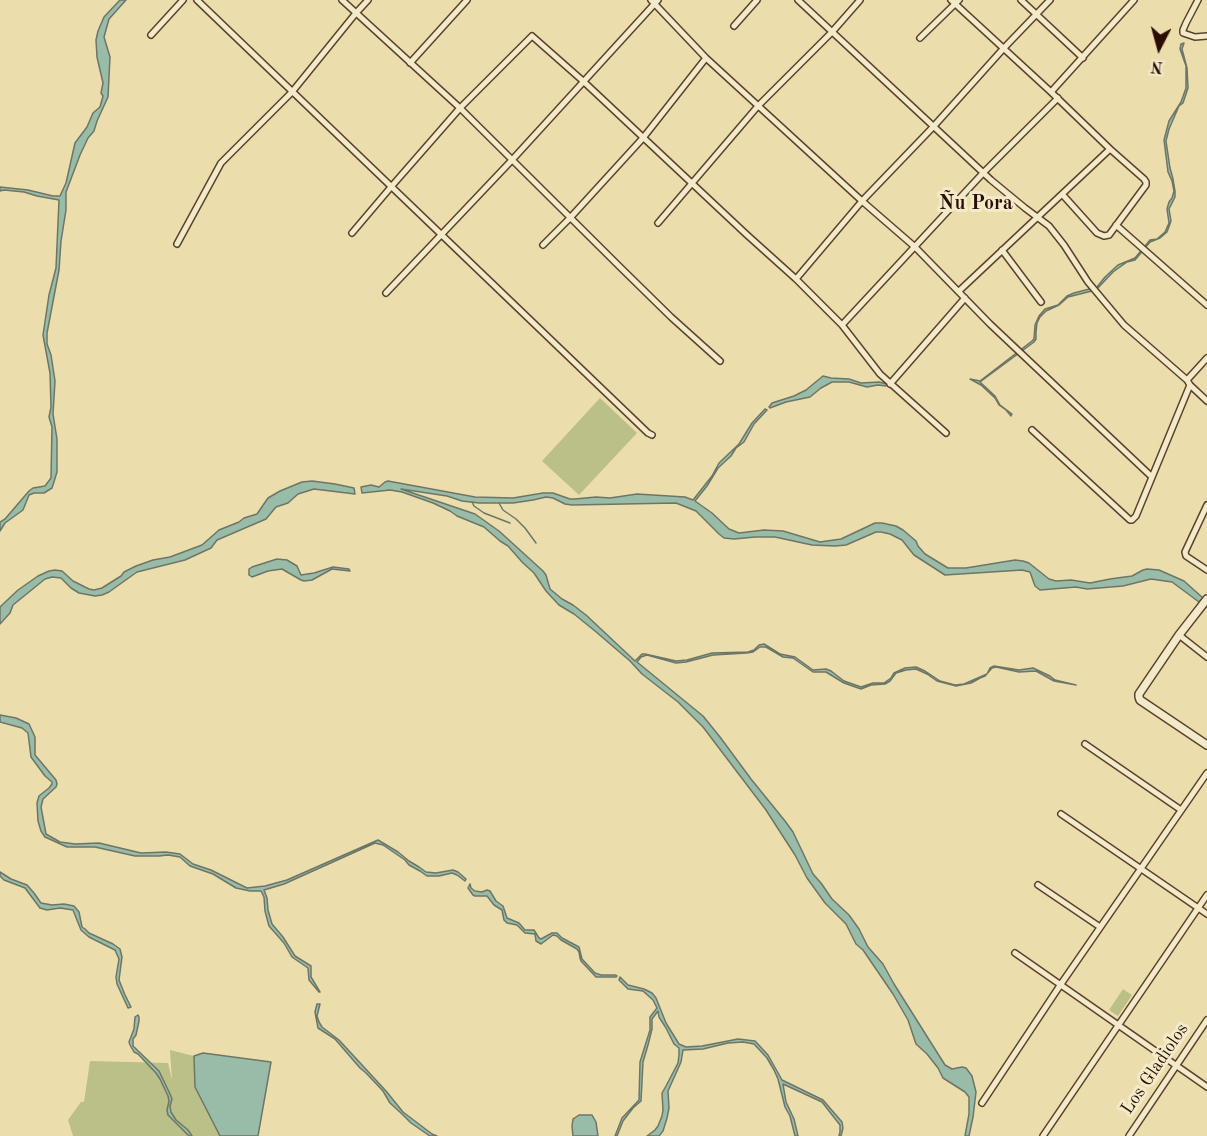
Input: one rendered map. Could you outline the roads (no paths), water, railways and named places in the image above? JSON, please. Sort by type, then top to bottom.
[{"type":"street","points":[[151,35],[183,0]]},
{"type":"street","points":[[197,0],[652,435]]},
{"type":"street","points":[[342,0],[460,108],[671,317],[720,361]]},
{"type":"street","points":[[177,244],[221,163],[292,92],[368,0]]},
{"type":"street","points":[[410,63],[467,0]]},
{"type":"street","points":[[734,26],[757,0]]},
{"type":"street","points":[[798,0],[984,172],[1049,226],[1088,282],[1124,325],[1207,401]]},
{"type":"street","points":[[658,223],[758,106],[832,32],[860,0]]},
{"type":"street","points":[[1021,0],[1083,58]]},
{"type":"street","points":[[796,279],[862,201],[1050,0]]},
{"type":"street","points":[[1052,92],[1134,0]]},
{"type":"street","points":[[1198,0],[1183,30],[1184,33],[1195,37],[1207,36]]},
{"type":"street","points":[[387,293],[512,160],[654,1],[706,58],[915,247],[1152,477]]},
{"type":"street","points":[[920,38],[955,1],[1003,49],[1052,92],[1146,182],[1109,235],[1104,236],[1062,194]]},
{"type":"street","points":[[352,233],[460,108],[532,36],[796,279],[842,326],[880,374],[946,434]]},
{"type":"street","points":[[543,245],[643,138],[706,58]]},
{"type":"street","points":[[842,326],[984,172],[1058,98]]},
{"type":"street","points":[[959,291],[1110,149]]},
{"type":"street","points":[[1116,225],[1207,305]]},
{"type":"street","points":[[1002,250],[1041,302]]},
{"type":"street","points":[[890,384],[965,298]]},
{"type":"street","points":[[1032,430],[1130,520],[1136,516],[1188,383],[1207,358]]},
{"type":"street","points":[[1207,505],[1185,552],[1207,570]]},
{"type":"street","points":[[1207,599],[1179,634],[1139,694],[1140,700],[1207,745]]},
{"type":"street","points":[[1179,634],[1207,657]]},
{"type":"street","points":[[1085,744],[1181,810]]},
{"type":"street","points":[[982,1103],[1207,773]]},
{"type":"street","points":[[1061,814],[1207,914]]},
{"type":"street","points":[[1038,885],[1100,927]]},
{"type":"street","points":[[1043,1136],[1207,895]]},
{"type":"street","points":[[1015,953],[1207,1087]]},
{"type":"street","name":"Los Gladiolos","points":[[1129,1136],[1207,1020]]},
{"type":"waterway","points":[[472,502],[484,513],[510,523]]},
{"type":"waterway","points":[[499,503],[503,510],[525,528],[536,543]]},
{"type":"district","name":"Ñu Pora","points":[[976,204]]}]
